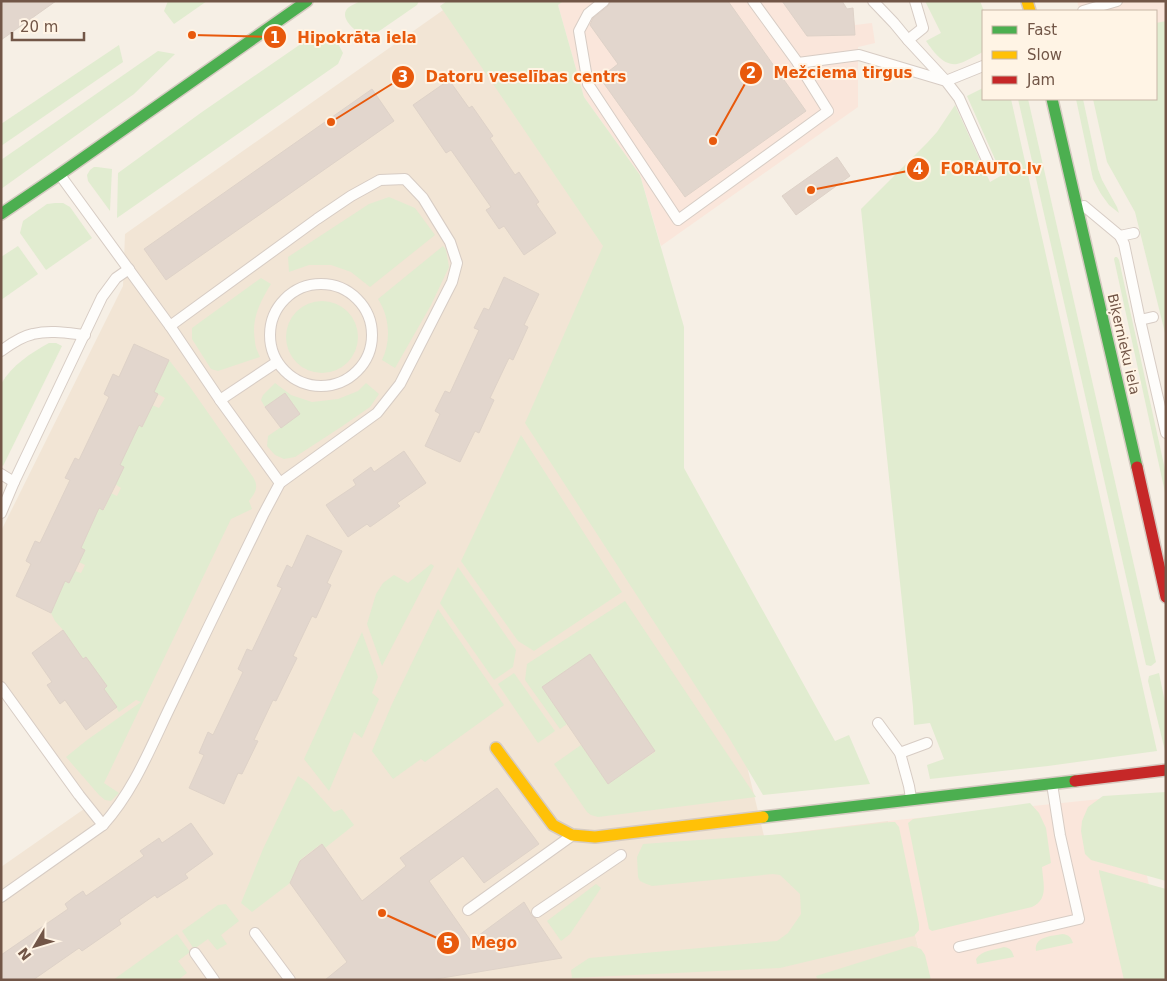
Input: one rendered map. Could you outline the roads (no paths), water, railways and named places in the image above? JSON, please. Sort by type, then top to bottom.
[{"type":"street","points":[[1,214],[307,1]]},
{"type":"street","name":"Biķernieku iela","points":[[1052,100],[1166,597]]},
{"type":"street","points":[[496,748],[553,825],[572,835],[595,837],[1166,770]]},
{"type":"lane","points":[[604,1],[588,14],[579,31],[588,84],[678,220],[828,111],[798,63],[753,1]]},
{"type":"lane","points":[[873,1],[946,81],[959,98],[991,169]]},
{"type":"lane","points":[[908,40],[923,28],[915,1]]},
{"type":"lane","points":[[1086,10],[1117,1]]},
{"type":"lane","points":[[798,63],[859,56],[946,81],[982,66]]},
{"type":"lane","points":[[60,174],[280,483]]},
{"type":"lane","points":[[1,897],[103,825],[124,798],[140,771],[258,524],[280,483],[377,413],[400,384],[452,282],[457,264],[450,242],[423,198],[405,180],[380,180],[351,196],[317,219],[170,326]]},
{"type":"lane","points":[[1076,200],[1120,236],[1124,244],[1166,433]]},
{"type":"lane","points":[[1120,236],[1134,233]]},
{"type":"lane","points":[[1,513],[102,298],[116,278],[129,269]]},
{"type":"lane","points":[[326,284],[340,287],[352,294],[362,304],[369,317],[372,329],[372,342],[369,354],[363,365],[344,381],[332,386],[307,385],[295,380],[277,362],[272,349],[270,335],[272,321],[277,308],[286,297],[298,289],[326,284]]},
{"type":"lane","points":[[1140,320],[1153,317]]},
{"type":"lane","points":[[1,351],[31,334],[55,332],[85,335]]},
{"type":"lane","points":[[220,400],[277,362]]},
{"type":"lane","points":[[1,474],[14,482]]},
{"type":"lane","points":[[1,687],[103,825]]},
{"type":"lane","points":[[878,723],[900,754],[911,799]]},
{"type":"lane","points":[[900,754],[927,743]]},
{"type":"lane","points":[[959,947],[1079,919],[1060,835],[1052,783]]},
{"type":"lane","points":[[468,910],[572,835]]},
{"type":"lane","points":[[536,912],[621,855]]},
{"type":"lane","points":[[255,933],[290,980]]},
{"type":"lane","points":[[195,954],[214,980]]},
{"type":"place","name":"Hipokrāta iela","points":[[192,35]]},
{"type":"place","name":"Datoru veselības centrs","points":[[331,122]]},
{"type":"place","name":"Mežciema tirgus","points":[[713,141]]},
{"type":"place","name":"FORAUTO.lv","points":[[811,190]]},
{"type":"place","name":"Mego","points":[[382,913]]}]
